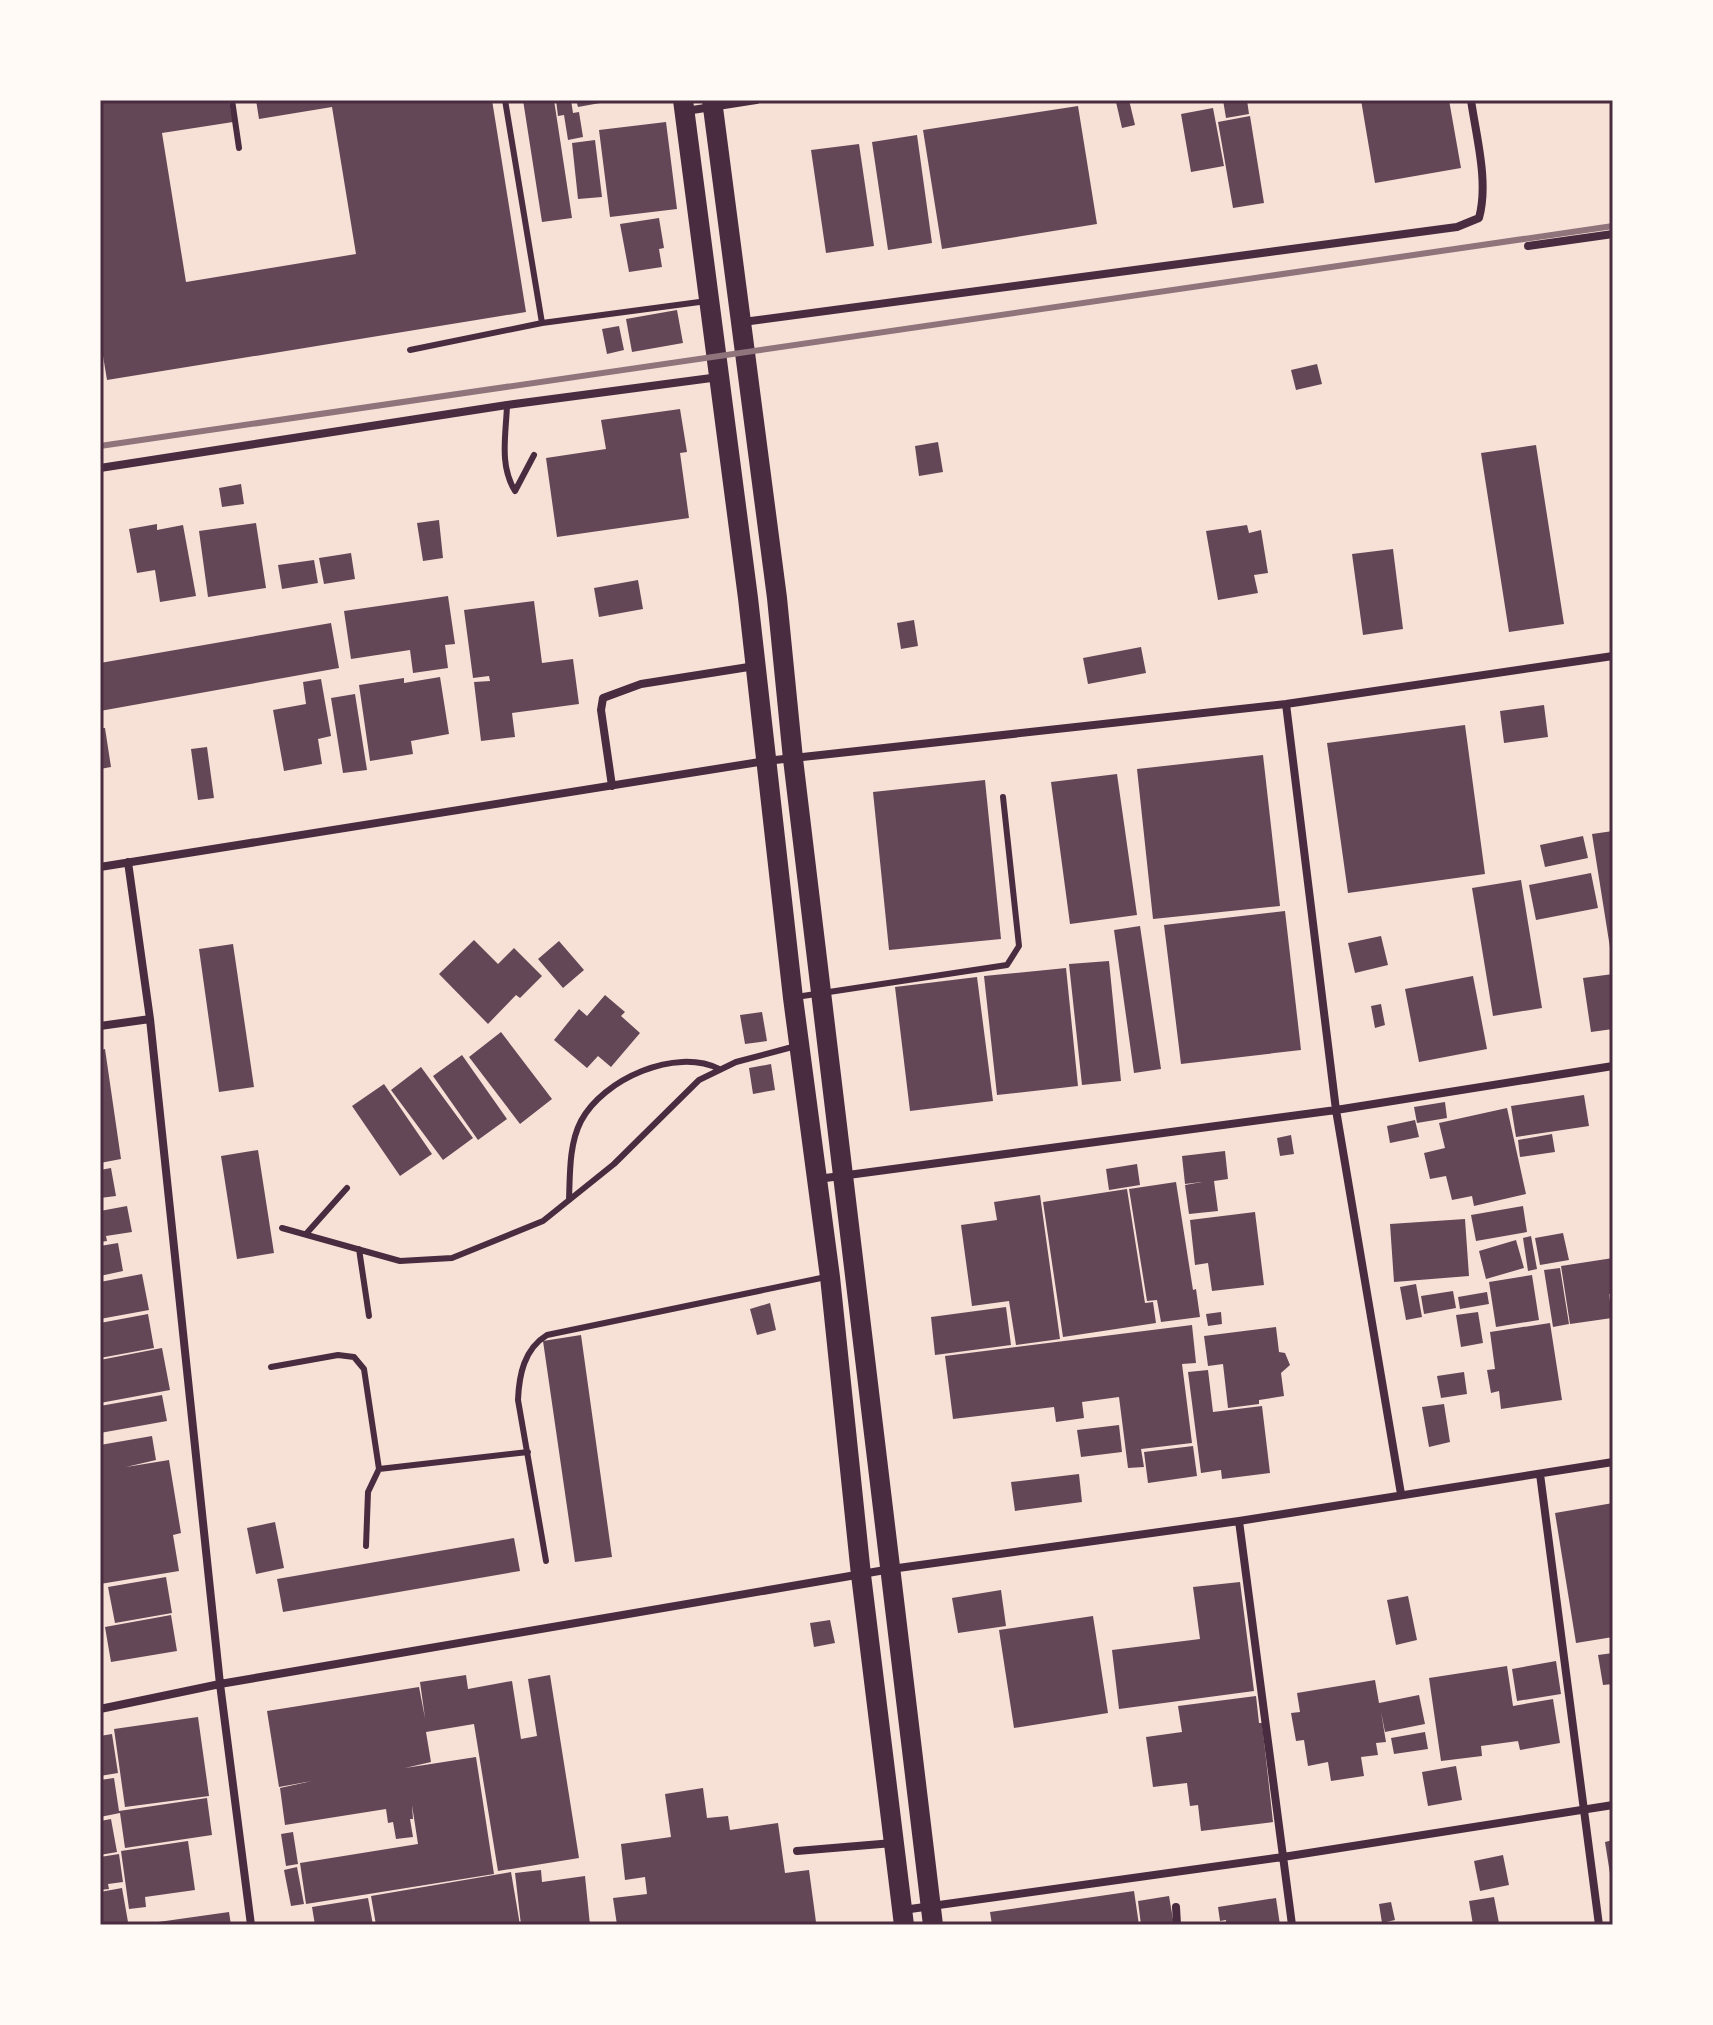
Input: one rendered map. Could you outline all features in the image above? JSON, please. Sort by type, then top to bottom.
[{"type":"main road","points":[[713,103],[777,598],[793,759],[932,1916]]},
{"type":"main road","points":[[683,106],[748,598],[903,1918]]},
{"type":"street","points":[[683,106],[756,100]]},
{"type":"street","points":[[742,322],[1470,223],[1479,218],[1482,206],[1471,100]]},
{"type":"street","points":[[1528,246],[1613,234]]},
{"type":"street","points":[[100,468],[507,405],[720,376]]},
{"type":"street","points":[[100,867],[766,761],[1286,704],[1613,656]]},
{"type":"street","points":[[612,786],[601,710],[603,698],[641,684],[756,666]]},
{"type":"street","points":[[1286,704],[1336,1110],[1401,1494]]},
{"type":"street","points":[[128,862],[150,1019],[220,1684],[251,1925]]},
{"type":"street","points":[[100,1026],[150,1019]]},
{"type":"street","points":[[817,1179],[1336,1110],[1613,1066]]},
{"type":"street","points":[[100,1709],[220,1684],[891,1569],[1239,1521],[1613,1462]]},
{"type":"street","points":[[1540,1474],[1599,1925]]},
{"type":"street","points":[[1239,1521],[1292,1925]]},
{"type":"street","points":[[903,1918],[932,1916],[1613,1805]]},
{"type":"street","points":[[797,1851],[893,1843]]},
{"type":"street","points":[[1176,1907],[1177,1925]]},
{"type":"lane","points":[[232,100],[239,148]]},
{"type":"lane","points":[[505,100],[542,323]]},
{"type":"lane","points":[[410,350],[542,323],[708,300]]},
{"type":"lane","points":[[507,405],[504,459],[508,479],[515,491],[534,455]]},
{"type":"lane","points":[[793,998],[1007,965],[1019,946],[1003,797]]},
{"type":"lane","points":[[282,1228],[400,1261],[452,1258],[543,1221],[614,1164],[699,1080],[719,1069],[754,1057],[800,1046]]},
{"type":"lane","points":[[569,1200],[571,1161],[577,1131],[582,1118],[604,1093],[621,1080],[640,1072],[676,1063],[698,1061],[719,1069]]},
{"type":"lane","points":[[306,1234],[347,1188]]},
{"type":"lane","points":[[359,1249],[369,1316]]},
{"type":"lane","points":[[546,1561],[528,1452],[519,1420],[519,1380],[534,1342],[547,1335],[830,1277]]},
{"type":"lane","points":[[271,1367],[338,1355],[354,1357],[364,1369],[379,1469],[368,1492],[366,1546]]},
{"type":"lane","points":[[379,1469],[528,1452]]},
{"type":"building","points":[[100,100],[229,100],[233,122],[162,133],[186,282],[356,254],[332,107],[259,119],[256,100],[492,100],[526,312],[107,380],[100,338]]},
{"type":"building","points":[[523,100],[554,100],[572,218],[542,222]]},
{"type":"building","points":[[556,100],[571,100],[573,113],[579,112],[583,137],[568,140],[564,115],[558,116]]},
{"type":"building","points":[[576,100],[599,100],[600,103],[578,107]]},
{"type":"building","points":[[1129,100],[1135,125],[1122,128],[1116,102]]},
{"type":"building","points":[[1223,100],[1247,100],[1249,114],[1226,118]]},
{"type":"building","points":[[1361,100],[1449,100],[1461,168],[1375,183]]},
{"type":"building","points":[[1078,106],[1097,224],[942,249],[923,130]]},
{"type":"building","points":[[1213,108],[1224,166],[1191,172],[1181,114]]},
{"type":"building","points":[[1250,116],[1264,203],[1233,208],[1218,122]]},
{"type":"building","points":[[666,122],[677,209],[610,217],[599,130]]},
{"type":"building","points":[[917,135],[932,243],[888,250],[872,142]]},
{"type":"building","points":[[595,140],[602,197],[578,199],[572,143]]},
{"type":"building","points":[[859,144],[874,246],[826,253],[811,150]]},
{"type":"building","points":[[659,218],[664,248],[659,249],[662,267],[629,272],[620,224]]},
{"type":"building","points":[[677,310],[683,343],[632,352],[626,319]]},
{"type":"building","points":[[619,326],[624,350],[607,354],[602,329]]},
{"type":"building","points":[[1317,364],[1322,384],[1296,390],[1291,370]]},
{"type":"building","points":[[680,409],[687,452],[680,453],[689,518],[557,537],[546,458],[606,449],[601,420]]},
{"type":"building","points":[[938,442],[943,472],[919,476],[915,446]]},
{"type":"building","points":[[1536,445],[1564,624],[1509,632],[1481,453]]},
{"type":"building","points":[[241,484],[244,504],[222,507],[219,488]]},
{"type":"building","points":[[439,520],[443,558],[423,561],[417,523]]},
{"type":"building","points":[[256,523],[266,588],[208,597],[199,531]]},
{"type":"building","points":[[157,524],[157,530],[183,525],[196,596],[160,602],[155,570],[137,573],[129,529]]},
{"type":"building","points":[[1247,525],[1249,533],[1261,530],[1268,573],[1254,575],[1258,593],[1218,600],[1206,531]]},
{"type":"building","points":[[1393,549],[1403,629],[1363,635],[1352,554]]},
{"type":"building","points":[[351,553],[355,579],[324,584],[319,558]]},
{"type":"building","points":[[314,560],[318,583],[282,589],[278,565]]},
{"type":"building","points":[[638,580],[643,609],[599,617],[594,588]]},
{"type":"building","points":[[448,596],[455,644],[445,645],[448,668],[413,673],[410,650],[351,659],[344,611]]},
{"type":"building","points":[[534,601],[542,663],[573,659],[579,704],[512,713],[515,737],[481,741],[474,682],[490,681],[489,676],[473,678],[464,610]]},
{"type":"building","points":[[914,620],[918,646],[901,649],[897,623]]},
{"type":"building","points":[[331,623],[339,668],[100,711],[100,663]]},
{"type":"building","points":[[1141,647],[1146,673],[1088,684],[1083,658]]},
{"type":"building","points":[[440,677],[449,734],[411,741],[413,754],[370,761],[359,685],[404,678],[404,683]]},
{"type":"building","points":[[321,679],[331,736],[318,739],[322,764],[284,771],[273,710],[306,704],[303,682]]},
{"type":"building","points":[[355,694],[367,770],[343,773],[331,698]]},
{"type":"building","points":[[1544,705],[1548,737],[1504,743],[1500,711]]},
{"type":"building","points":[[1465,725],[1485,874],[1348,893],[1327,743]]},
{"type":"building","points":[[100,728],[105,728],[111,767],[100,769]]},
{"type":"building","points":[[207,747],[214,798],[198,800],[191,749]]},
{"type":"building","points":[[1263,755],[1280,906],[1153,919],[1137,769]]},
{"type":"building","points":[[1117,774],[1137,915],[1070,924],[1051,782]]},
{"type":"building","points":[[985,780],[1001,939],[889,950],[873,792]]},
{"type":"building","points":[[1613,831],[1613,954],[1611,954],[1592,834]]},
{"type":"building","points":[[1583,836],[1588,858],[1545,867],[1540,845]]},
{"type":"building","points":[[1591,873],[1598,908],[1536,920],[1529,885]]},
{"type":"building","points":[[1521,880],[1542,1008],[1493,1016],[1472,888]]},
{"type":"building","points":[[1285,911],[1301,1050],[1181,1064],[1164,925]]},
{"type":"building","points":[[1140,926],[1161,1069],[1134,1073],[1114,930]]},
{"type":"building","points":[[1381,936],[1388,965],[1355,973],[1348,943]]},
{"type":"building","points":[[474,940],[498,964],[514,948],[542,976],[520,998],[516,995],[488,1024],[439,974]]},
{"type":"building","points":[[559,941],[584,970],[563,988],[538,959]]},
{"type":"building","points":[[233,944],[254,1087],[219,1092],[199,949]]},
{"type":"building","points":[[1109,961],[1121,1081],[1082,1085],[1069,964]]},
{"type":"building","points":[[1066,968],[1078,1086],[997,1095],[984,976]]},
{"type":"building","points":[[1613,974],[1613,1029],[1591,1032],[1583,978]]},
{"type":"building","points":[[1473,976],[1487,1049],[1419,1062],[1405,989]]},
{"type":"building","points":[[977,977],[993,1101],[910,1111],[895,987]]},
{"type":"building","points":[[605,995],[625,1012],[621,1016],[640,1033],[611,1067],[598,1056],[587,1068],[554,1040],[579,1009],[587,1016]]},
{"type":"building","points":[[1381,1004],[1385,1025],[1375,1028],[1371,1006]]},
{"type":"building","points":[[762,1012],[767,1041],[745,1044],[740,1015]]},
{"type":"building","points":[[501,1032],[552,1099],[520,1124],[469,1057]]},
{"type":"building","points":[[105,1049],[121,1159],[100,1163],[100,1050]]},
{"type":"building","points":[[462,1055],[507,1119],[478,1140],[433,1076]]},
{"type":"building","points":[[771,1064],[775,1090],[753,1094],[749,1068]]},
{"type":"building","points":[[421,1067],[473,1138],[443,1160],[391,1090]]},
{"type":"building","points":[[384,1084],[432,1154],[400,1176],[352,1106]]},
{"type":"building","points":[[1584,1095],[1589,1126],[1516,1137],[1511,1106]]},
{"type":"building","points":[[1445,1102],[1447,1118],[1417,1123],[1414,1107]]},
{"type":"building","points":[[1507,1108],[1526,1194],[1474,1206],[1472,1196],[1452,1200],[1446,1176],[1430,1179],[1424,1153],[1445,1148],[1439,1123]]},
{"type":"building","points":[[1415,1120],[1419,1137],[1390,1143],[1387,1126]]},
{"type":"building","points":[[1552,1134],[1555,1152],[1520,1157],[1518,1140]]},
{"type":"building","points":[[1291,1135],[1294,1154],[1280,1156],[1277,1138]]},
{"type":"building","points":[[258,1150],[274,1253],[237,1259],[221,1156]]},
{"type":"building","points":[[1225,1151],[1228,1179],[1214,1181],[1218,1211],[1189,1214],[1185,1185],[1202,1182],[1185,1184],[1182,1156]]},
{"type":"building","points":[[1137,1164],[1140,1185],[1109,1190],[1106,1169]]},
{"type":"building","points":[[111,1168],[116,1196],[100,1198],[100,1170]]},
{"type":"building","points":[[1176,1182],[1200,1317],[1161,1322],[1157,1300],[1147,1301],[1129,1189]]},
{"type":"building","points":[[1127,1189],[1145,1303],[1153,1302],[1156,1323],[1063,1337],[1043,1202]]},
{"type":"building","points":[[1040,1195],[1060,1339],[1016,1345],[1009,1301],[972,1306],[961,1225],[997,1220],[994,1202]]},
{"type":"building","points":[[127,1206],[132,1232],[106,1236],[107,1241],[100,1242],[100,1211]]},
{"type":"building","points":[[1523,1206],[1527,1232],[1476,1241],[1471,1215]]},
{"type":"building","points":[[1255,1212],[1264,1285],[1212,1291],[1208,1263],[1195,1265],[1190,1220]]},
{"type":"building","points":[[1465,1219],[1469,1276],[1394,1282],[1390,1224]]},
{"type":"building","points":[[1563,1233],[1569,1260],[1540,1265],[1535,1238]]},
{"type":"building","points":[[1531,1236],[1537,1269],[1528,1271],[1523,1238]]},
{"type":"building","points":[[1516,1240],[1524,1268],[1486,1279],[1479,1251]]},
{"type":"building","points":[[118,1243],[123,1271],[100,1276],[100,1246]]},
{"type":"building","points":[[1613,1258],[1613,1294],[1609,1294],[1612,1318],[1570,1324],[1561,1266]]},
{"type":"building","points":[[1560,1268],[1569,1324],[1553,1327],[1544,1270]]},
{"type":"building","points":[[142,1274],[149,1310],[100,1319],[100,1282]]},
{"type":"building","points":[[1532,1275],[1539,1320],[1496,1327],[1489,1282]]},
{"type":"building","points":[[1416,1284],[1422,1317],[1406,1320],[1400,1287]]},
{"type":"building","points":[[1453,1291],[1456,1308],[1424,1314],[1421,1296]]},
{"type":"building","points":[[1487,1292],[1489,1304],[1460,1309],[1458,1297]]},
{"type":"building","points":[[770,1303],[776,1330],[757,1335],[750,1309]]},
{"type":"building","points":[[1006,1307],[1011,1345],[935,1355],[931,1317]]},
{"type":"building","points":[[1221,1312],[1222,1324],[1208,1326],[1206,1314]]},
{"type":"building","points":[[1478,1312],[1483,1343],[1461,1347],[1456,1315]]},
{"type":"building","points":[[148,1314],[154,1348],[100,1358],[100,1323]]},
{"type":"building","points":[[1550,1323],[1562,1400],[1501,1409],[1499,1391],[1491,1393],[1487,1370],[1495,1369],[1490,1332]]},
{"type":"building","points":[[1192,1325],[1196,1363],[1182,1364],[1192,1443],[1141,1449],[1144,1467],[1128,1468],[1119,1397],[1082,1402],[1084,1418],[1056,1422],[1054,1407],[953,1419],[945,1356]]},
{"type":"building","points":[[1276,1327],[1279,1352],[1285,1353],[1290,1365],[1281,1373],[1284,1396],[1259,1400],[1259,1404],[1228,1408],[1223,1364],[1208,1366],[1204,1336]]},
{"type":"building","points":[[581,1335],[612,1557],[575,1562],[543,1341]]},
{"type":"building","points":[[162,1348],[170,1390],[100,1403],[100,1360]]},
{"type":"building","points":[[1208,1370],[1213,1412],[1262,1406],[1270,1473],[1222,1479],[1221,1470],[1201,1473],[1188,1372]]},
{"type":"building","points":[[1464,1372],[1467,1394],[1441,1398],[1437,1376]]},
{"type":"building","points":[[162,1395],[167,1421],[100,1433],[100,1406]]},
{"type":"building","points":[[1444,1404],[1450,1442],[1429,1447],[1422,1407]]},
{"type":"building","points":[[1119,1425],[1122,1452],[1081,1457],[1077,1430]]},
{"type":"building","points":[[152,1436],[156,1460],[126,1467],[169,1460],[181,1533],[173,1535],[179,1571],[100,1584],[100,1445]]},
{"type":"building","points":[[1193,1446],[1197,1476],[1148,1483],[1144,1452]]},
{"type":"building","points":[[1079,1474],[1082,1502],[1015,1511],[1011,1482]]},
{"type":"building","points":[[1613,1503],[1613,1637],[1576,1643],[1555,1513]]},
{"type":"building","points":[[275,1522],[284,1568],[256,1574],[247,1528]]},
{"type":"building","points":[[514,1538],[520,1571],[283,1612],[277,1579]]},
{"type":"building","points":[[166,1577],[172,1613],[115,1623],[108,1587]]},
{"type":"building","points":[[1240,1582],[1254,1691],[1119,1709],[1112,1650],[1200,1639],[1193,1587]]},
{"type":"building","points":[[1001,1590],[1006,1626],[958,1633],[952,1598]]},
{"type":"building","points":[[1408,1596],[1417,1640],[1396,1645],[1387,1600]]},
{"type":"building","points":[[171,1615],[177,1651],[111,1662],[105,1627]]},
{"type":"building","points":[[1093,1616],[1108,1713],[1014,1728],[999,1630]]},
{"type":"building","points":[[830,1620],[835,1643],[814,1647],[810,1623]]},
{"type":"building","points":[[1613,1653],[1613,1684],[1603,1685],[1598,1655]]},
{"type":"building","points":[[1556,1661],[1561,1694],[1517,1701],[1512,1669]]},
{"type":"building","points":[[1507,1666],[1513,1706],[1553,1699],[1560,1743],[1520,1750],[1518,1741],[1481,1746],[1482,1756],[1441,1761],[1429,1678]]},
{"type":"building","points":[[466,1675],[468,1689],[512,1681],[521,1739],[537,1736],[528,1679],[550,1675],[579,1858],[498,1871],[474,1724],[426,1732],[431,1762],[405,1768],[476,1757],[494,1874],[306,1904],[300,1863],[418,1844],[412,1805],[413,1819],[410,1819],[413,1837],[396,1839],[393,1822],[388,1823],[386,1809],[285,1825],[280,1788],[312,1781],[279,1787],[267,1711],[419,1687],[425,1718],[420,1682]]},
{"type":"building","points":[[1375,1680],[1379,1703],[1419,1695],[1425,1724],[1385,1732],[1381,1712],[1386,1742],[1376,1743],[1378,1755],[1361,1757],[1364,1776],[1331,1781],[1328,1762],[1308,1766],[1304,1740],[1296,1741],[1291,1713],[1300,1712],[1297,1693]]},
{"type":"building","points":[[1256,1696],[1273,1822],[1201,1831],[1198,1805],[1190,1806],[1187,1783],[1153,1787],[1146,1737],[1182,1732],[1178,1706]]},
{"type":"building","points":[[198,1717],[209,1796],[125,1807],[114,1729]]},
{"type":"building","points":[[1425,1732],[1428,1749],[1394,1754],[1391,1738]]},
{"type":"building","points":[[112,1734],[118,1773],[100,1776],[100,1736]]},
{"type":"building","points":[[1456,1766],[1462,1800],[1428,1806],[1422,1772]]},
{"type":"building","points":[[114,1778],[119,1811],[207,1798],[212,1835],[125,1848],[120,1813],[100,1817],[100,1780]]},
{"type":"building","points":[[703,1788],[707,1818],[728,1816],[730,1830],[778,1823],[785,1873],[809,1870],[816,1922],[798,1925],[617,1925],[613,1898],[647,1894],[645,1877],[625,1880],[621,1844],[671,1837],[665,1794]]},
{"type":"building","points":[[111,1819],[117,1852],[100,1855],[100,1821]]},
{"type":"building","points":[[293,1832],[298,1864],[286,1866],[281,1834]]},
{"type":"building","points":[[1613,1840],[1613,1880],[1611,1880],[1605,1842]]},
{"type":"building","points":[[188,1841],[195,1890],[145,1897],[146,1907],[129,1909],[121,1851]]},
{"type":"building","points":[[119,1854],[123,1882],[108,1884],[109,1889],[100,1890],[100,1857]]},
{"type":"building","points":[[1503,1855],[1509,1885],[1480,1891],[1474,1861]]},
{"type":"building","points":[[297,1867],[304,1904],[291,1906],[284,1870]]},
{"type":"building","points":[[541,1870],[542,1882],[585,1876],[590,1925],[521,1925],[515,1873]]},
{"type":"building","points":[[511,1872],[520,1925],[376,1925],[371,1896]]},
{"type":"building","points":[[122,1888],[128,1922],[100,1925],[100,1892]]},
{"type":"building","points":[[1134,1891],[1139,1925],[992,1925],[990,1912]]},
{"type":"building","points":[[1169,1896],[1174,1925],[1141,1925],[1138,1901]]},
{"type":"building","points":[[1494,1897],[1499,1923],[1473,1925],[1469,1901]]},
{"type":"building","points":[[368,1898],[373,1925],[315,1925],[312,1907]]},
{"type":"building","points":[[1276,1898],[1280,1925],[1226,1925],[1226,1920],[1220,1921],[1218,1907]]},
{"type":"building","points":[[1391,1902],[1395,1920],[1382,1923],[1379,1904]]},
{"type":"building","points":[[229,1912],[231,1925],[151,1925],[151,1923]]},
{"type":"railway","points":[[100,446],[1613,226]]}]
